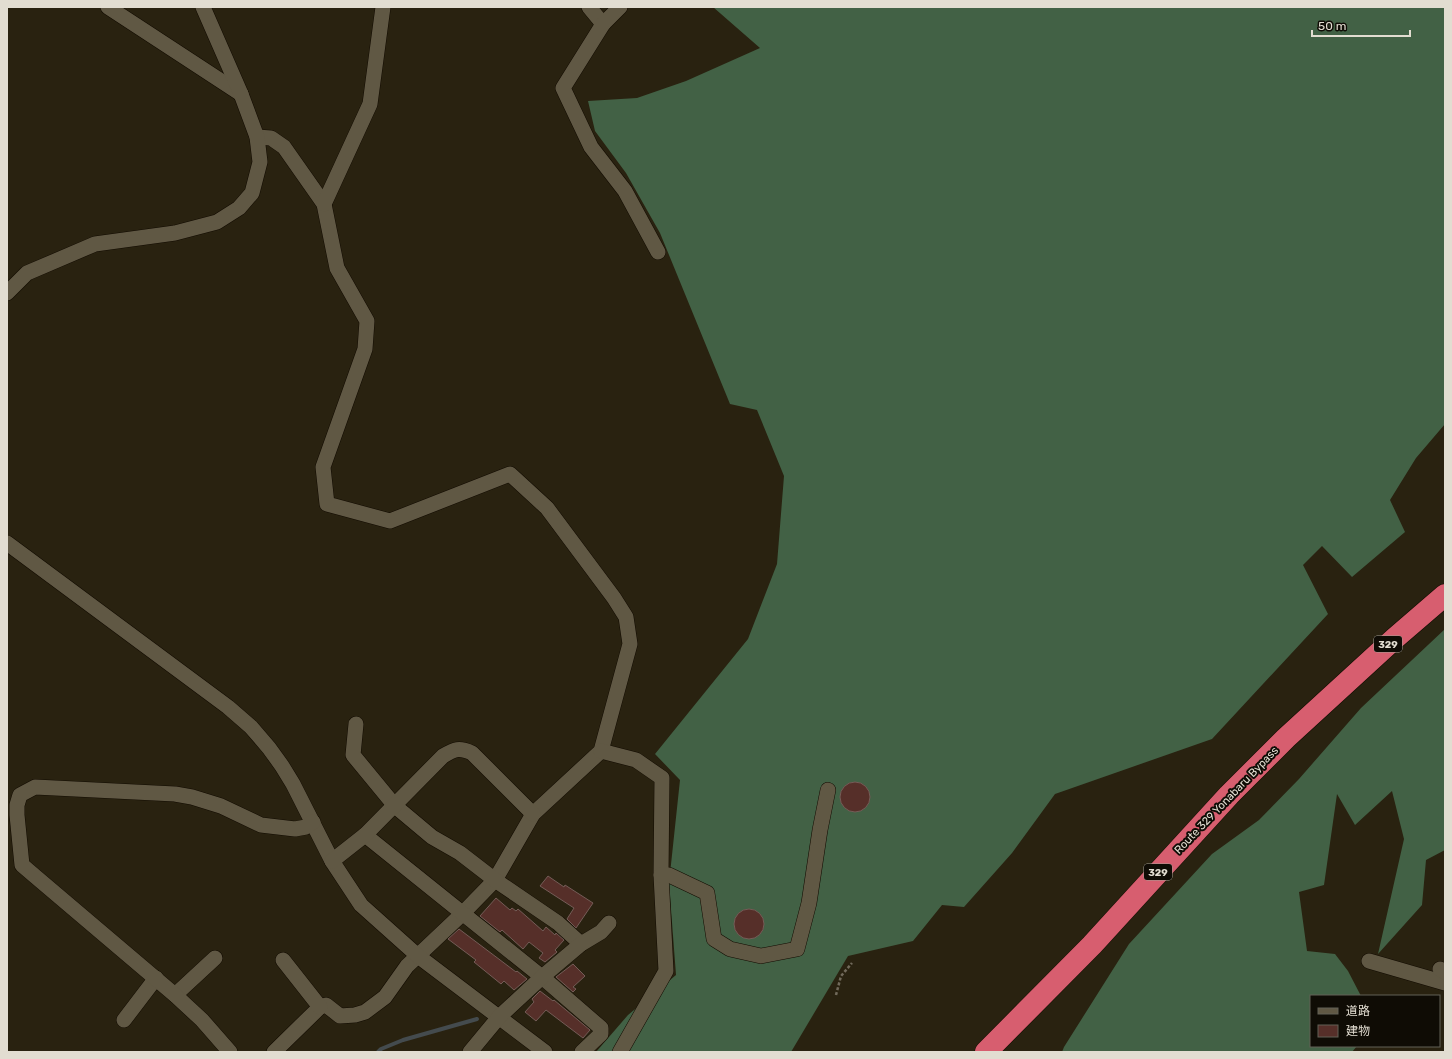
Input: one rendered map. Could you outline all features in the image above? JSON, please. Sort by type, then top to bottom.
[{"type":"highway","name":"Route 329 Yonabaru Bypass","points":[[986,1052],[1092,945],[1229,795],[1286,738],[1332,695],[1445,595]]},
{"type":"street","points":[[108,7],[241,94]]},
{"type":"street","points":[[7,293],[28,273],[95,244],[175,233],[217,222],[239,208],[252,193],[260,162],[257,137],[241,94],[203,7]]},
{"type":"street","points":[[324,204],[370,104],[383,7]]},
{"type":"street","points":[[590,7],[603,24]]},
{"type":"street","points":[[620,7],[603,24],[563,88],[591,147],[625,191],[658,252]]},
{"type":"street","points":[[257,137],[271,138],[284,147],[324,204],[337,268],[367,321],[365,349],[323,468],[327,504],[390,521],[510,474],[547,508],[614,598],[626,617],[630,644],[601,750],[533,814],[495,880],[462,914],[406,966],[385,998],[365,1012],[355,1015],[340,1016],[326,1005],[320,1007],[274,1052]]},
{"type":"street","points":[[7,543],[228,707],[250,727],[269,748],[282,766],[293,784],[332,861],[361,905],[418,956],[545,1052]]},
{"type":"street","points":[[356,724],[353,755],[395,806],[432,837],[460,853],[495,880],[558,924],[581,944]]},
{"type":"street","points":[[332,861],[365,835],[443,756],[453,750],[462,748],[472,753],[533,814]]},
{"type":"street","points":[[601,750],[636,760],[662,778],[661,875],[666,971],[620,1052]]},
{"type":"street","points":[[230,1052],[202,1020],[175,995],[22,865],[18,837],[17,810],[20,795],[35,787],[163,793],[192,797],[221,806],[261,825],[295,829],[306,827],[313,822]]},
{"type":"street","points":[[661,875],[669,875],[707,893],[714,939],[730,949],[761,956],[797,949],[809,903],[820,830],[828,790]]},
{"type":"street","points":[[365,835],[542,977],[601,1028],[601,1034],[582,1052]]},
{"type":"street","points":[[470,1052],[499,1017],[542,977],[581,944],[601,932],[609,923]]},
{"type":"street","points":[[175,995],[215,958]]},
{"type":"street","points":[[283,960],[320,1007]]},
{"type":"street","points":[[1369,961],[1443,975]]},
{"type":"street","points":[[124,1020],[156,978]]},
{"type":"path","points":[[836,996],[841,976],[852,963]]},
{"type":"green space","points":[[713,7],[1445,7],[1445,424],[1416,458],[1390,500],[1405,532],[1352,577],[1322,546],[1303,565],[1328,614],[1212,739],[1055,794],[1012,853],[964,907],[942,905],[913,941],[848,956],[791,1052],[596,1052],[628,1015],[676,975],[669,883],[680,780],[655,754],[748,639],[777,564],[784,476],[757,410],[730,404],[660,233],[626,173],[595,131],[588,101],[637,98],[686,81],[760,48]]},
{"type":"green space","points":[[1445,629],[1445,850],[1426,860],[1422,905],[1378,954],[1404,839],[1392,791],[1355,825],[1337,794],[1324,885],[1299,892],[1307,951],[1335,954],[1348,971],[1360,995],[1310,995],[1310,1047],[1356,1047],[1352,1052],[1062,1052],[1129,944],[1212,854],[1259,820],[1299,779],[1361,708]]},
{"type":"building","points":[[855,782],[866,786],[870,797],[866,808],[855,812],[844,808],[840,797],[844,786]]},
{"type":"building","points":[[548,876],[564,887],[565,885],[593,903],[576,928],[567,919],[574,908],[540,886]]},
{"type":"building","points":[[496,898],[510,910],[512,908],[516,911],[518,909],[543,931],[546,927],[555,935],[556,933],[564,940],[555,950],[557,952],[545,962],[539,958],[543,953],[529,942],[523,949],[502,930],[500,932],[480,916]]},
{"type":"building","points":[[749,909],[760,913],[764,924],[760,935],[749,939],[738,935],[734,924],[738,913]]},
{"type":"building","points":[[459,929],[527,979],[514,990],[504,981],[501,984],[474,962],[476,960],[448,939]]},
{"type":"building","points":[[573,964],[585,976],[573,987],[576,989],[573,992],[556,977]]},
{"type":"building","points":[[540,991],[553,1001],[554,1000],[590,1030],[583,1038],[546,1010],[536,1021],[525,1012],[534,1002],[532,999]]},
{"type":"waterway","points":[[378,1052],[381,1049],[403,1040],[477,1019]]}]
